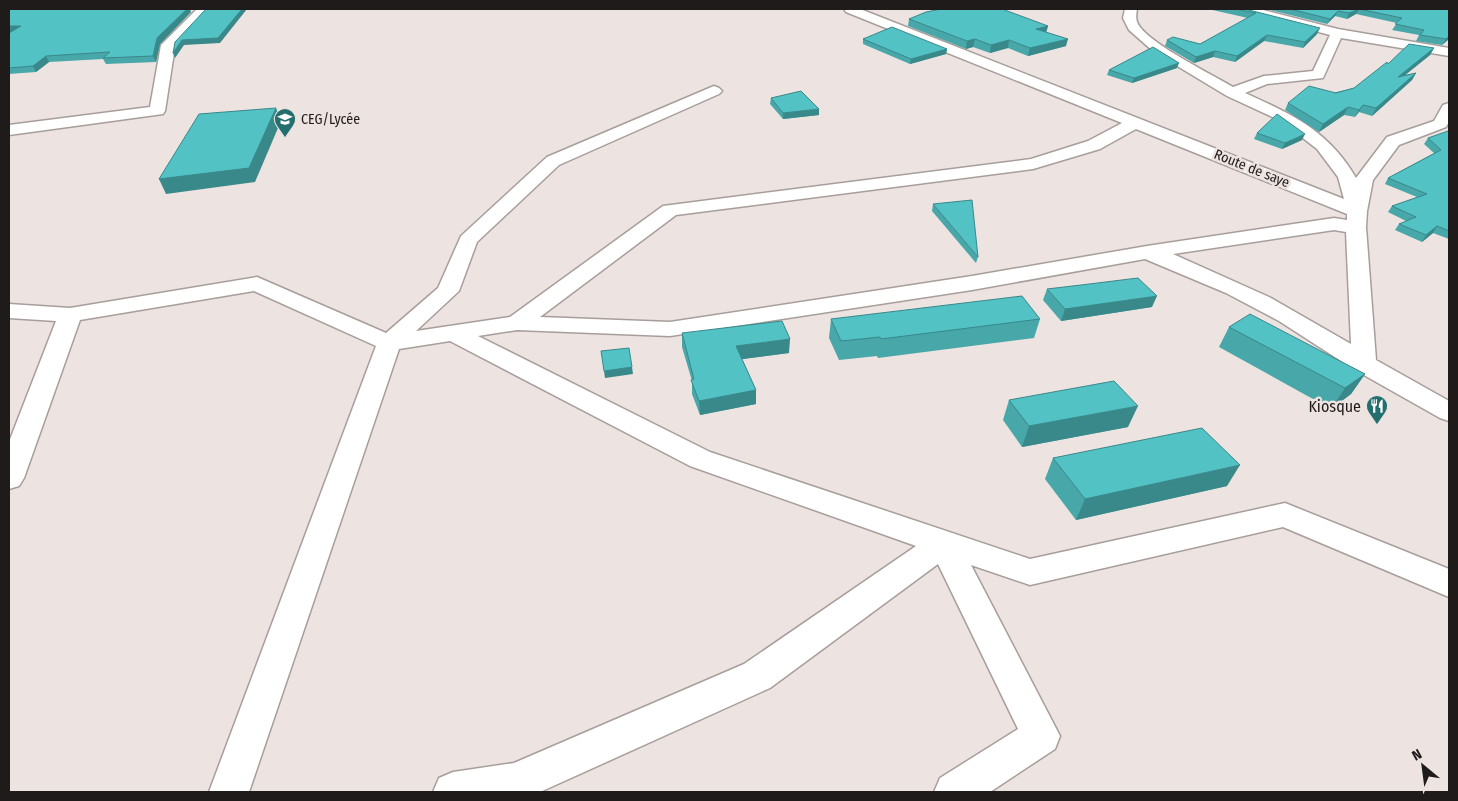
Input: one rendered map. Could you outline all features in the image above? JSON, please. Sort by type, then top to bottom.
[{"type":"street","points":[[9,130],[157,111],[168,45],[204,9]]},
{"type":"street","name":"Route de saye","points":[[850,9],[1137,122],[1357,219]]},
{"type":"street","points":[[1131,9],[1129,18],[1134,30],[1159,49],[1232,93],[1287,118],[1323,145],[1347,177],[1357,219],[1364,364]]},
{"type":"street","points":[[1246,9],[1337,33],[1449,52]]},
{"type":"street","points":[[1232,93],[1264,80],[1318,75],[1337,33]]},
{"type":"street","points":[[229,792],[389,343],[448,291],[468,240],[553,162],[714,91]]},
{"type":"street","points":[[1357,219],[1364,180],[1393,141],[1440,124],[1449,108]]},
{"type":"street","points":[[517,323],[670,210],[1033,164],[1094,145],[1137,122]]},
{"type":"street","points":[[9,311],[70,315],[257,284],[389,343],[517,323],[670,329],[1357,219]]},
{"type":"street","points":[[1147,252],[1191,268],[1263,302],[1328,338],[1364,364],[1449,412]]},
{"type":"street","points":[[9,478],[70,315]]},
{"type":"street","points":[[453,333],[700,459],[1030,572],[1286,515],[1449,583]]},
{"type":"street","points":[[453,792],[515,783],[757,676],[944,543]]},
{"type":"street","points":[[944,543],[1040,736],[954,792]]},
{"type":"building","points":[[10,9],[187,9],[157,38],[153,56],[103,58],[110,52],[46,56],[33,66],[9,68],[9,33],[21,26],[9,26]]},
{"type":"building","points":[[206,9],[242,9],[218,38],[182,40],[173,53],[175,42]]},
{"type":"building","points":[[941,9],[1002,9],[1048,26],[1036,29],[1068,39],[1030,48],[1009,40],[991,45],[975,39],[967,41],[909,19],[926,12]]},
{"type":"building","points":[[1235,9],[1245,9],[1320,28],[1305,42],[1267,35],[1237,56],[1215,51],[1196,57],[1167,40],[1173,37],[1200,44],[1256,13]]},
{"type":"building","points":[[1290,9],[1359,9],[1349,13],[1338,11],[1330,19]]},
{"type":"building","points":[[1359,9],[1449,9],[1449,36],[1446,39],[1420,35],[1424,30],[1395,24],[1402,18]]},
{"type":"building","points":[[892,27],[947,49],[911,59],[863,39]]},
{"type":"building","points":[[1409,44],[1434,48],[1398,77],[1416,73],[1376,108],[1363,105],[1359,110],[1348,107],[1323,124],[1288,103],[1309,86],[1336,93],[1354,88],[1387,62],[1388,64]]},
{"type":"building","points":[[1153,47],[1179,63],[1134,78],[1109,70]]},
{"type":"building","points":[[801,91],[819,109],[783,113],[771,98]]},
{"type":"building","points":[[276,108],[249,168],[159,179],[199,114]]},
{"type":"building","points":[[1277,114],[1305,134],[1285,143],[1257,133]]},
{"type":"building","points":[[1449,131],[1449,231],[1437,226],[1426,235],[1399,224],[1416,217],[1392,206],[1427,194],[1388,178],[1441,150],[1428,138]]},
{"type":"building","points":[[972,200],[978,257],[933,204]]},
{"type":"building","points":[[1138,278],[1157,296],[1065,309],[1047,289],[1081,285]]},
{"type":"building","points":[[1022,296],[1040,319],[881,339],[880,337],[841,341],[831,319]]},
{"type":"building","points":[[1250,314],[1365,374],[1345,388],[1229,327]]},
{"type":"building","points":[[782,321],[790,339],[736,346],[756,390],[699,401],[691,380],[694,379],[682,333]]},
{"type":"building","points":[[629,348],[632,367],[604,371],[601,351]]},
{"type":"building","points":[[1114,381],[1138,406],[1029,426],[1009,400]]},
{"type":"building","points":[[1202,428],[1240,465],[1085,499],[1053,458]]},
{"type":"place","name":"CEG/Lycée","points":[[285,138]]},
{"type":"place","name":"Kiosque","points":[[1377,425]]}]
